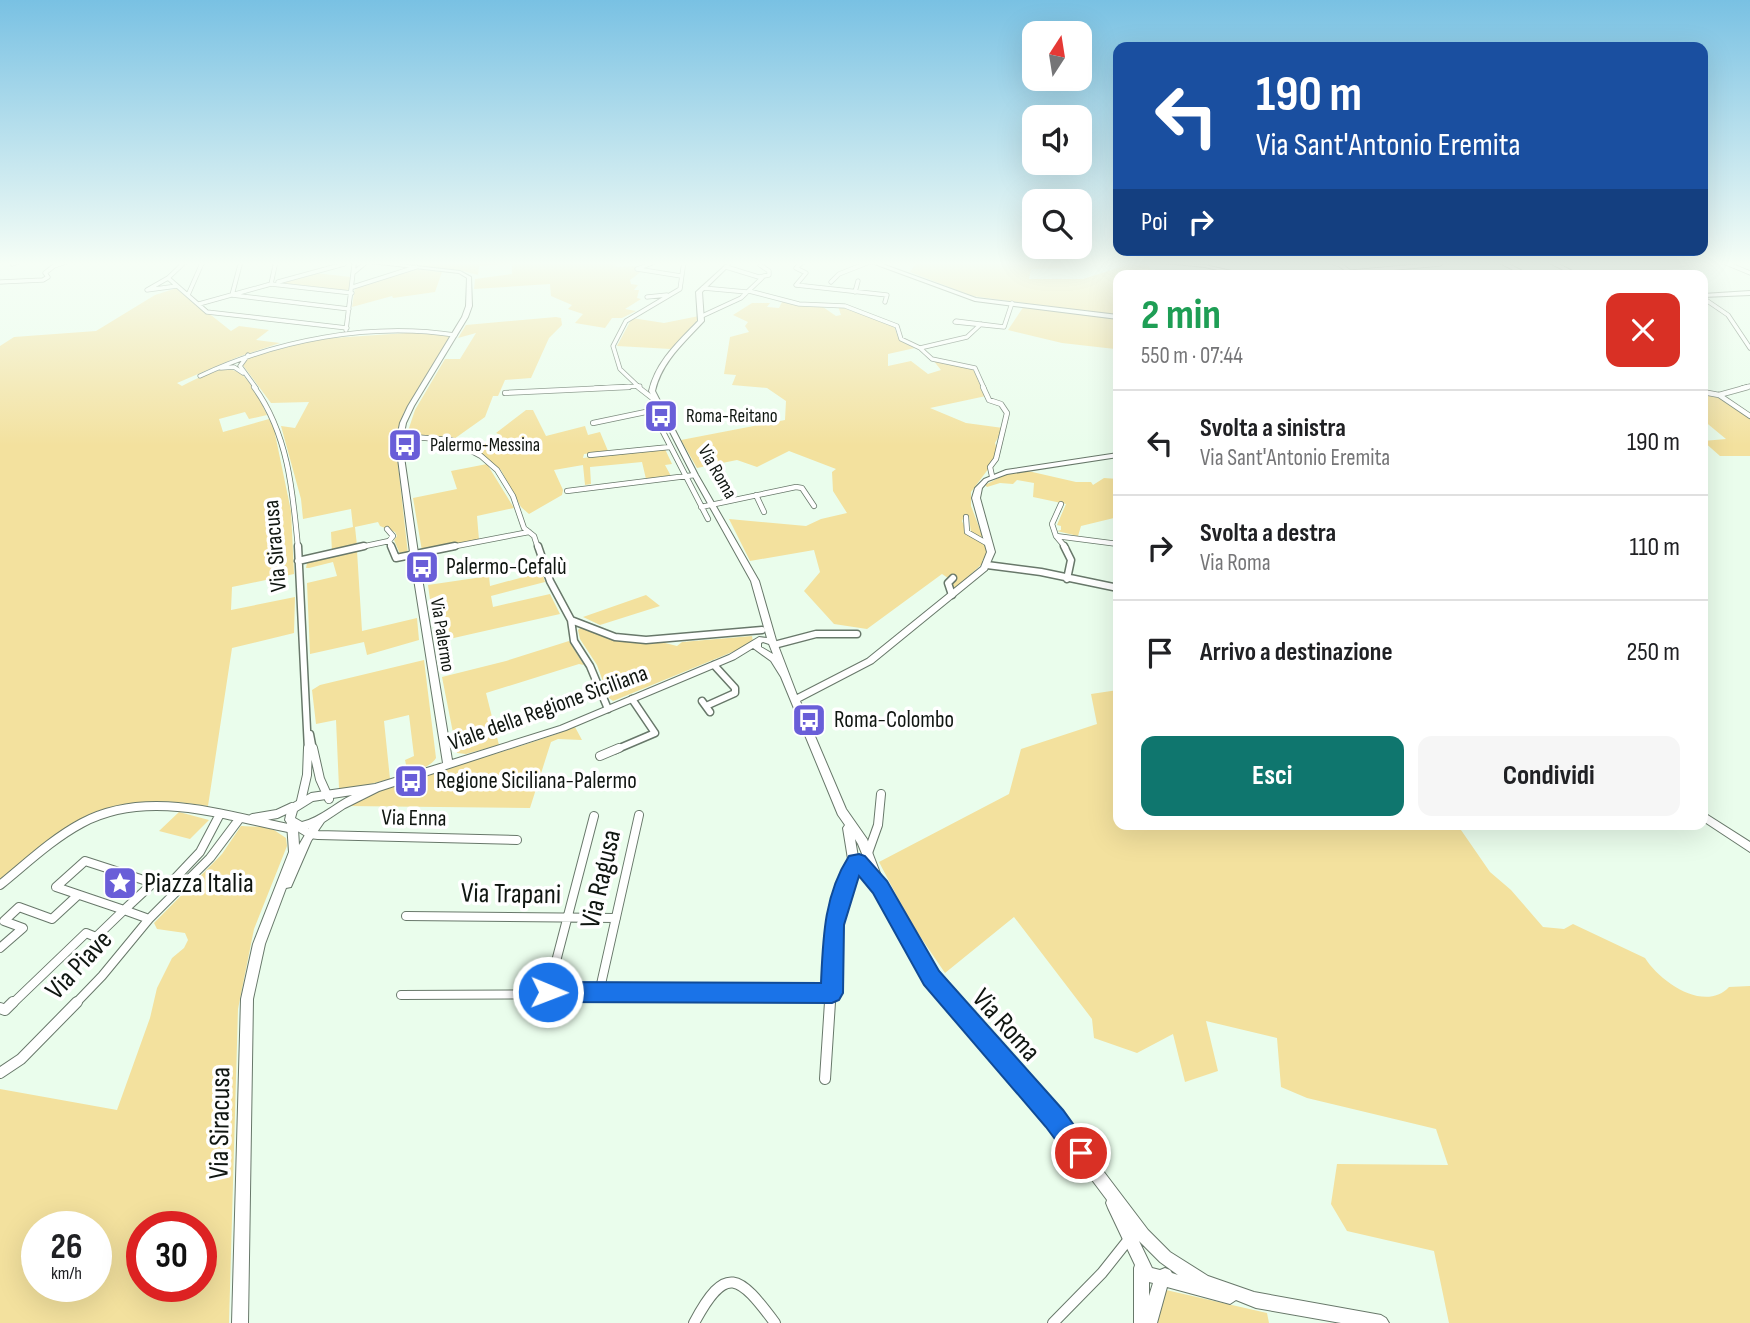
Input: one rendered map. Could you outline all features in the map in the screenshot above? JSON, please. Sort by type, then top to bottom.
[{"type":"street","points":[[301,323],[347,328]]},
{"type":"street","points":[[344,335],[348,323]]},
{"type":"street","name":"Via Palermo","points":[[448,765],[399,454],[400,436],[411,406],[461,323]]},
{"type":"street","points":[[625,323],[613,346],[620,369],[640,386],[647,396],[656,401]]},
{"type":"street","points":[[656,401],[653,386],[660,370],[673,351],[699,323]]},
{"type":"street","points":[[889,323],[897,326],[901,339],[920,348],[932,359],[975,369],[989,400],[1004,407],[1007,413],[1005,428],[997,445],[996,459],[990,467],[992,477]]},
{"type":"street","points":[[961,323],[1004,327],[1005,323]]},
{"type":"street","points":[[1733,323],[1750,348]]},
{"type":"street","points":[[920,348],[967,337],[980,325]]},
{"type":"street","points":[[200,376],[247,355],[296,341],[344,335],[422,331],[455,335]]},
{"type":"street","points":[[214,369],[237,367],[247,355]]},
{"type":"street","points":[[231,361],[230,364],[237,367]]},
{"type":"street","name":"Via Siracusa","points":[[237,367],[261,393],[278,427],[295,509],[308,726]]},
{"type":"street","points":[[505,393],[640,386]]},
{"type":"street","points":[[1719,395],[1750,386]]},
{"type":"street","points":[[1708,393],[1719,395],[1750,416]]},
{"type":"street","name":"Via Roma","points":[[656,401],[755,581],[773,644]]},
{"type":"street","points":[[593,423],[660,409]]},
{"type":"street","points":[[661,428],[708,520]]},
{"type":"street","points":[[400,436],[451,440],[481,456],[497,470],[528,532],[534,536],[550,581],[571,620],[574,641],[590,666],[608,709]]},
{"type":"street","points":[[590,455],[670,447]]},
{"type":"street","points":[[794,700],[870,661],[985,567],[992,552],[976,505],[979,488],[992,477],[1113,456]]},
{"type":"street","points":[[568,491],[695,475]]},
{"type":"street","points":[[701,507],[800,487],[814,506]]},
{"type":"street","points":[[756,495],[764,512]]},
{"type":"street","points":[[1061,504],[1052,524],[1056,536],[1070,553],[1067,579]]},
{"type":"street","points":[[967,517],[967,532],[988,544]]},
{"type":"street","points":[[298,561],[389,541],[393,536],[387,529]]},
{"type":"street","points":[[389,541],[396,558],[528,532]]},
{"type":"street","points":[[1056,536],[1113,543]]},
{"type":"street","name":"Via Roma","points":[[747,566],[760,643]]},
{"type":"street","points":[[985,567],[1113,587]]},
{"type":"street","points":[[952,595],[948,583],[953,578]]},
{"type":"street","points":[[571,620],[615,638],[760,643],[785,677],[842,812],[857,839],[862,858]]},
{"type":"street","points":[[785,677],[783,664],[773,644],[787,644],[816,634],[857,635]]},
{"type":"street","name":"Viale della Regione Siciliana","points":[[375,788],[534,738],[714,665],[760,643],[773,644]]},
{"type":"street","points":[[706,706],[735,693],[735,688],[714,665]]},
{"type":"street","points":[[600,756],[655,733],[632,699]]},
{"type":"street","points":[[266,926],[293,852],[307,825],[332,806],[308,726]]},
{"type":"street","points":[[307,825],[289,816],[307,782],[308,726]]},
{"type":"street","points":[[0,885],[82,823],[114,811],[151,806],[176,807],[240,818],[267,816],[327,794],[375,788]]},
{"type":"street","points":[[266,926],[307,825],[375,788]]},
{"type":"street","points":[[825,1079],[834,925],[841,894],[878,825],[881,794]]},
{"type":"street","points":[[166,888],[200,852],[220,814]]},
{"type":"street","points":[[548,992],[594,816]]},
{"type":"street","name":"Via Ragusa","points":[[599,993],[639,816]]},
{"type":"street","name":"Via Enna","points":[[240,818],[517,840]]},
{"type":"street","name":"Via Piave","points":[[0,1073],[20,1059],[102,976],[149,919],[210,858],[240,818]]},
{"type":"street","points":[[1708,819],[1750,848]]},
{"type":"street","points":[[857,839],[878,825]]},
{"type":"street","name":"Via Roma","points":[[862,858],[932,978],[1055,1119],[1107,1189]]},
{"type":"street","points":[[149,919],[75,898],[56,887],[85,861],[177,892]]},
{"type":"street","points":[[0,1008],[5,1010],[86,933],[96,937],[153,883]]},
{"type":"street","points":[[0,948],[23,928],[4,921],[19,907],[52,919],[75,898]]},
{"type":"street","name":"Via Trapani","points":[[406,916],[616,918]]},
{"type":"street","name":"Via Siracusa","points":[[240,1323],[247,999],[254,961],[266,926]]},
{"type":"street","points":[[401,995],[548,992],[832,993]]},
{"type":"street","points":[[1107,1189],[1147,1274],[1256,1300],[1381,1323]]},
{"type":"street","points":[[1107,1189],[1164,1255],[1168,1266],[1161,1278],[1149,1323]]},
{"type":"street","points":[[1053,1323],[1102,1273],[1129,1239]]},
{"type":"street","points":[[1142,1323],[1141,1264],[1145,1250],[1153,1248],[1204,1282],[1256,1300]]},
{"type":"street","points":[[694,1323],[714,1289],[730,1281],[747,1287],[775,1323]]},
{"type":"shaded area","points":[[110,323],[221,323],[231,331],[239,326],[269,330],[256,340],[280,343],[238,357],[177,383],[182,386],[213,372],[234,370],[251,384],[267,415],[249,419],[245,412],[219,419],[223,432],[269,419],[274,429],[291,511],[294,574],[232,587],[231,610],[295,597],[294,633],[232,648],[208,806],[150,802],[121,805],[93,813],[57,838],[40,846],[39,851],[0,881],[0,346],[14,337],[96,331]]},
{"type":"shaded area","points":[[562,323],[562,325],[549,338],[531,378],[505,380],[498,396],[493,396],[485,417],[454,439],[407,434],[415,410],[445,359],[460,359],[476,333],[458,338],[466,325]]},
{"type":"shaded area","points":[[575,323],[609,323],[605,328]]},
{"type":"shaded area","points":[[629,323],[695,323],[671,349],[617,346]]},
{"type":"shaded area","points":[[747,323],[885,323],[894,326],[899,340],[915,348],[888,354],[888,366],[911,361],[928,374],[941,370],[933,360],[973,369],[986,396],[930,408],[966,423],[1003,428],[995,443],[997,450],[992,464],[971,492],[971,506],[984,540],[971,533],[969,516],[964,516],[962,521],[968,535],[986,545],[987,554],[982,561],[984,562],[954,590],[951,585],[957,578],[952,575],[948,578],[942,574],[867,629],[834,624],[804,591],[820,572],[814,550],[750,561],[729,519],[806,526],[821,519],[847,513],[833,491],[832,472],[836,469],[789,451],[757,467],[737,460],[697,468],[681,440],[785,420],[786,401],[767,388],[732,385],[736,375],[724,374],[730,337],[749,332],[745,326]]},
{"type":"shaded area","points":[[1013,323],[1113,323],[1113,349],[1062,343],[1008,330]]},
{"type":"shaded area","points":[[421,332],[451,335],[404,412],[395,438],[408,554],[400,554],[394,540],[397,536],[395,532],[380,526],[378,522],[355,527],[357,546],[332,552],[331,532],[353,527],[351,509],[303,519],[301,499],[281,426],[295,428],[309,402],[271,403],[242,364],[246,358],[318,339]]},
{"type":"shaded area","points":[[1708,394],[1717,396],[1750,417],[1750,456],[1720,456],[1708,445],[1708,441],[1726,439],[1708,424]]},
{"type":"shaded area","points":[[526,410],[533,410],[546,436],[585,426],[588,435],[600,432],[608,451],[584,454],[583,458],[665,449],[672,464],[665,465],[671,476],[646,479],[642,462],[590,467],[591,484],[585,485],[583,465],[554,470],[563,490],[562,495],[529,514],[521,507],[501,470],[473,448],[501,435],[496,433]]},
{"type":"shaded area","points":[[487,464],[514,508],[477,516],[479,540],[422,551],[413,498],[457,489],[451,471]]},
{"type":"shaded area","points":[[1028,471],[1076,482],[1091,482],[1093,485],[1104,478],[1113,479],[1113,518],[1081,526],[1078,536],[1057,531],[1061,530],[1061,526],[1057,525],[1066,504],[1033,497],[1034,483],[1017,480],[1013,484],[985,485],[1008,473]]},
{"type":"shaded area","points":[[357,551],[362,631],[417,618],[419,640],[367,655],[364,642],[310,654],[307,583],[337,576],[333,562],[306,568],[307,563]]},
{"type":"shaded area","points":[[542,572],[545,582],[491,596],[493,607],[550,594],[560,614],[436,642],[428,585],[489,576],[490,586]]},
{"type":"shaded area","points":[[646,595],[660,606],[600,625],[583,617]]},
{"type":"shaded area","points":[[581,627],[614,640],[677,646],[682,642],[752,636],[753,642],[613,701],[609,698],[597,665],[580,639],[578,630]]},
{"type":"shaded area","points":[[569,641],[584,665],[579,664],[486,693],[499,745],[466,754],[457,753],[442,677]]},
{"type":"shaded area","points":[[424,660],[436,758],[423,768],[407,769],[405,760],[414,756],[409,715],[384,721],[390,779],[355,788],[339,788],[336,720],[316,724],[312,690],[320,685]]},
{"type":"shaded area","points":[[1113,691],[1113,830],[1461,830],[1490,872],[1511,890],[1543,927],[1564,929],[1573,924],[1645,958],[1672,985],[1696,996],[1708,997],[1729,987],[1750,986],[1750,1323],[1449,1323],[1434,1251],[1347,1231],[1331,1204],[1337,1164],[1448,1165],[1436,1129],[1307,1098],[1281,1087],[1277,1038],[1206,1021],[1218,1071],[1185,1082],[1173,1034],[1137,1053],[1094,1038],[1092,1019],[1014,917],[945,973],[911,923],[879,862],[1009,794],[1021,749],[1097,724],[1091,694]]},
{"type":"shaded area","points":[[575,727],[582,740],[558,739],[551,742],[530,808],[346,806],[401,783]]},
{"type":"shaded area","points":[[179,812],[209,820],[190,839],[159,831]]},
{"type":"shaded area","points":[[241,826],[263,827],[286,838],[287,846],[254,929],[238,1009],[229,1323],[0,1323],[0,1089],[117,1110],[150,1018],[157,988],[172,958],[184,948],[188,940],[185,933],[157,929],[154,923],[222,854]]},
{"type":"shaded area","points":[[1166,1290],[1267,1313],[1269,1323],[1154,1323]]},
{"type":"place","name":"Roma-Reitano","points":[[661,416]]},
{"type":"place","name":"Palermo-Messina","points":[[405,445]]},
{"type":"place","name":"Palermo-Cefalù","points":[[422,567]]},
{"type":"place","name":"Roma-Colombo","points":[[809,720]]},
{"type":"place","name":"Regione Siciliana-Palermo","points":[[411,781]]},
{"type":"place","name":"Piazza Italia","points":[[120,883]]},
{"type":"route","points":[[548,992],[832,993],[834,925],[841,894],[856,861],[880,887],[919,960],[946,997],[1055,1119],[1081,1153]]}]
